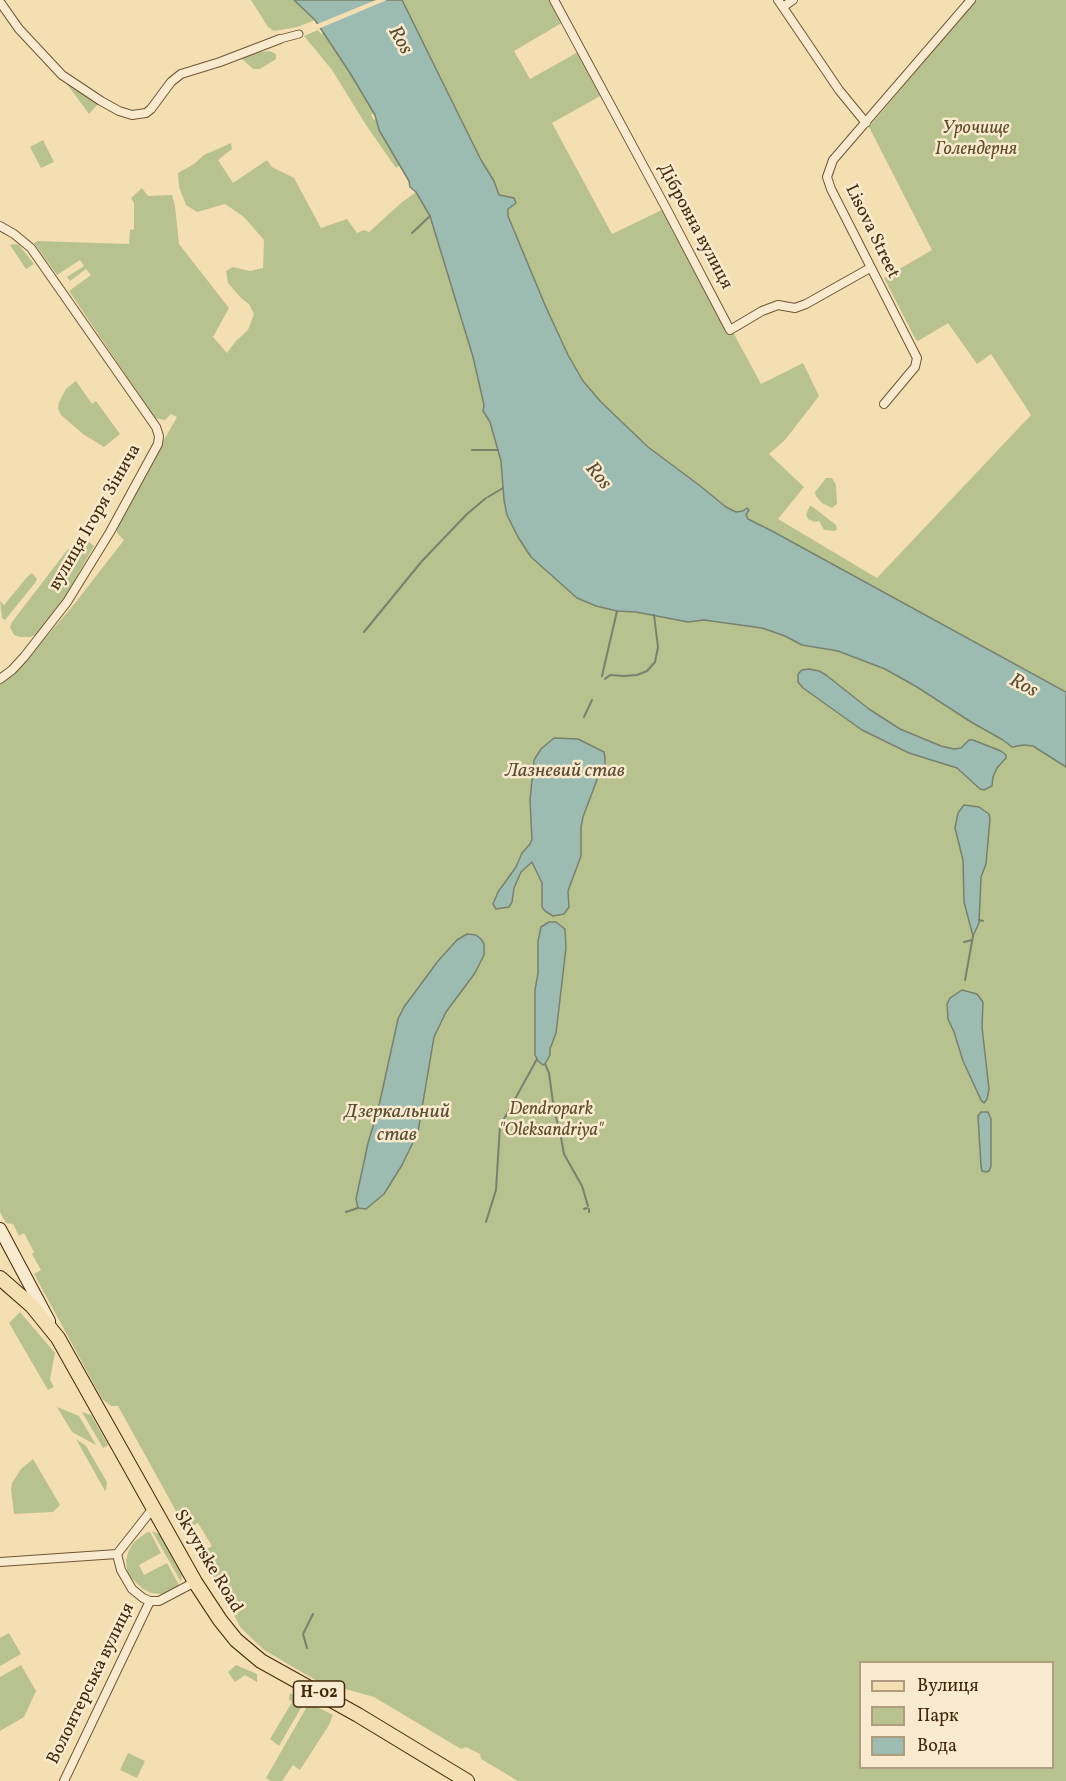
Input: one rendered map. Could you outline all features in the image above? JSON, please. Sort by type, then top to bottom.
[{"type":"main road","points":[[0,1229],[58,1338]]},
{"type":"main road","name":"Skvyrske Road","points":[[0,1278],[32,1306],[58,1338],[195,1582],[236,1640],[261,1661],[358,1715],[467,1781]]},
{"type":"street","name":"Дібровна вулиця","points":[[554,0],[672,218],[729,330],[762,311],[778,305],[795,308],[806,304],[870,268]]},
{"type":"street","points":[[793,0],[780,3],[839,90],[866,123]]},
{"type":"street","name":"Lisova Street","points":[[884,404],[915,368],[916,358],[827,177],[833,160],[971,0]]},
{"type":"street","points":[[0,2],[19,29],[62,75],[101,101],[132,115],[146,113],[171,82],[181,74],[299,34]]},
{"type":"street","name":"вулиця Ігоря Зінича","points":[[0,226],[31,248],[156,427],[159,436],[158,444],[110,531],[67,602],[24,657],[0,679]]},
{"type":"street","points":[[0,1562],[117,1554],[154,1507]]},
{"type":"street","points":[[117,1554],[121,1570],[132,1589],[143,1598],[159,1601],[195,1582]]},
{"type":"street","name":"Волонтерська вулиця","points":[[64,1781],[150,1600]]},
{"type":"green space","points":[[251,0],[298,0],[315,20],[297,27],[274,31],[268,27]]},
{"type":"green space","name":"Урочище Голендерня","points":[[402,0],[554,0],[565,21],[514,51],[530,79],[578,52],[602,95],[552,123],[612,234],[666,208],[761,384],[803,363],[819,396],[785,440],[769,454],[804,487],[778,519],[877,578],[1031,415],[991,354],[977,364],[948,323],[918,341],[916,340],[884,278],[932,250],[869,127],[976,0],[1066,0],[1066,692],[748,519],[743,511],[736,512],[726,507],[648,447],[601,402],[583,381],[568,355],[508,216],[508,209],[513,206],[509,197],[499,195]]},
{"type":"green space","points":[[322,29],[374,113],[371,115],[374,120],[376,119],[379,130],[400,165],[396,168],[332,70],[304,36],[318,30],[322,35]]},
{"type":"green space","points":[[269,51],[276,54],[276,59],[260,69],[253,69],[241,58],[260,52]]},
{"type":"green space","points":[[64,81],[98,104],[89,114],[70,88]]},
{"type":"green space","points":[[43,140],[54,162],[41,168],[30,147]]},
{"type":"green space","name":"Dendropark \"Oleksandriya\"","points":[[231,143],[232,149],[218,160],[233,183],[267,160],[272,167],[294,178],[321,228],[347,219],[357,233],[364,230],[369,232],[416,192],[430,216],[473,357],[484,405],[483,411],[490,422],[501,461],[507,515],[531,557],[617,611],[636,612],[688,622],[704,620],[762,628],[802,645],[838,651],[890,671],[1012,747],[1032,746],[1066,767],[1066,1781],[518,1781],[481,1759],[480,1754],[466,1747],[461,1749],[374,1697],[317,1681],[264,1650],[241,1628],[200,1553],[212,1546],[198,1523],[186,1529],[118,1406],[111,1406],[102,1399],[34,1274],[41,1270],[24,1233],[19,1236],[13,1224],[6,1223],[0,1212],[0,684],[13,675],[72,607],[124,540],[117,533],[117,523],[177,417],[171,414],[165,420],[155,418],[69,291],[91,275],[86,269],[70,281],[67,277],[84,266],[80,260],[57,275],[34,243],[37,241],[129,244],[130,230],[134,229],[134,203],[131,198],[142,188],[148,196],[172,195],[179,244],[229,308],[213,337],[227,353],[248,330],[254,314],[249,304],[228,283],[226,271],[233,267],[250,271],[263,268],[264,240],[244,217],[225,204],[197,212],[186,205],[179,187],[178,173],[204,155]]},
{"type":"green space","points":[[10,245],[19,245],[34,264],[26,269]]},
{"type":"green space","points":[[76,381],[92,404],[96,401],[120,434],[104,447],[83,434],[61,415],[58,409],[66,389]]},
{"type":"green space","points":[[826,478],[832,478],[836,485],[837,504],[832,508],[822,503],[815,492]]},
{"type":"green space","points":[[810,506],[836,525],[837,529],[835,531],[824,530],[819,521],[814,522],[808,519],[806,514]]},
{"type":"green space","points":[[83,537],[94,546],[64,599],[37,634],[31,637],[14,635],[10,627],[12,622],[68,549],[72,551]]},
{"type":"green space","points":[[32,573],[37,579],[35,583],[5,620],[2,618],[0,601],[4,605]]},
{"type":"green space","points":[[20,1312],[55,1353],[50,1379],[54,1387],[48,1390],[9,1323]]},
{"type":"green space","points":[[57,1407],[79,1416],[96,1445],[72,1432]]},
{"type":"green space","points":[[82,1412],[91,1415],[108,1445],[103,1448]]},
{"type":"green space","points":[[76,1439],[86,1446],[107,1482],[105,1491]]},
{"type":"green space","points":[[33,1459],[60,1505],[53,1512],[14,1514],[12,1483],[21,1469]]},
{"type":"green space","points":[[152,1531],[162,1535],[182,1572],[181,1582]]},
{"type":"green space","points":[[150,1532],[161,1553],[139,1565],[144,1575],[167,1563],[179,1585],[161,1594],[143,1589],[130,1577],[127,1570],[126,1560],[129,1550],[134,1542]]},
{"type":"green space","points":[[9,1633],[21,1654],[0,1666],[0,1638]]},
{"type":"green space","points":[[21,1665],[36,1691],[24,1717],[0,1731],[0,1677]]},
{"type":"green space","points":[[236,1665],[257,1674],[257,1682],[245,1675],[235,1682],[228,1672]]},
{"type":"green space","points":[[290,1693],[305,1701],[279,1746],[270,1739],[292,1702],[289,1699]]},
{"type":"green space","points":[[309,1703],[333,1715],[329,1725],[300,1770],[293,1765],[282,1781],[271,1781],[266,1778]]},
{"type":"green space","points":[[128,1753],[145,1761],[137,1778],[120,1770]]},
{"type":"water","name":"Ros","points":[[294,0],[402,0],[499,195],[514,198],[516,203],[508,209],[508,216],[545,305],[583,381],[601,402],[648,447],[726,507],[736,512],[747,508],[749,510],[746,515],[748,519],[1066,692],[1066,767],[1033,746],[1012,747],[885,669],[838,651],[802,645],[762,628],[704,620],[688,622],[596,606],[577,598],[531,557],[507,515],[501,461],[490,422],[483,411],[484,405],[473,357],[430,216],[416,192],[410,187],[409,181],[379,130],[375,115],[350,73],[315,20]]},
{"type":"water","points":[[809,669],[826,675],[869,709],[900,729],[954,749],[961,748],[969,740],[973,740],[1001,751],[1006,758],[997,768],[992,786],[984,790],[980,789],[957,768],[909,753],[862,730],[803,688],[798,682],[798,674],[802,670]]},
{"type":"water","name":"Лазневий став","points":[[554,738],[578,739],[604,752],[605,758],[605,765],[583,817],[581,856],[568,891],[569,907],[564,914],[553,916],[545,911],[542,907],[542,883],[532,862],[521,872],[509,907],[496,909],[493,904],[498,892],[532,839],[530,800],[534,760],[541,749]]},
{"type":"water","points":[[964,805],[979,807],[989,814],[990,819],[986,864],[981,877],[979,923],[973,936],[964,902],[963,860],[955,828],[958,813]]},
{"type":"water","points":[[549,922],[556,922],[565,929],[566,948],[556,1033],[550,1055],[543,1065],[535,1055],[535,990],[538,973],[538,941],[541,927]]},
{"type":"water","name":"Дзеркальний став","points":[[467,934],[476,935],[481,939],[484,944],[484,955],[475,973],[446,1012],[434,1037],[418,1132],[402,1165],[384,1194],[366,1209],[358,1208],[356,1199],[398,1019],[404,1007],[438,961],[457,940]]},
{"type":"water","points":[[962,990],[977,994],[983,1002],[982,1027],[989,1089],[984,1103],[963,1061],[948,1019],[947,1004],[950,998]]},
{"type":"water","points":[[981,1112],[988,1112],[991,1119],[991,1166],[986,1172],[982,1171],[981,1166],[978,1116]]},
{"type":"pier","points":[[376,0],[387,0],[318,29],[315,25]]},
{"type":"waterway","points":[[412,233],[430,216]]},
{"type":"waterway","points":[[472,450],[498,450]]},
{"type":"waterway","points":[[488,497],[503,488]]},
{"type":"waterway","points":[[364,632],[422,561],[467,514],[486,498]]},
{"type":"waterway","points":[[602,676],[617,611]]},
{"type":"waterway","points":[[605,679],[610,675],[637,675],[647,671],[655,662],[658,647],[654,615]]},
{"type":"waterway","points":[[584,717],[592,700]]},
{"type":"waterway","points":[[979,920],[983,921]]},
{"type":"waterway","points":[[965,980],[973,936]]},
{"type":"waterway","points":[[964,942],[972,940]]},
{"type":"waterway","points":[[515,1099],[537,1059]]},
{"type":"waterway","points":[[545,1064],[549,1073],[554,1110],[560,1132]]},
{"type":"waterway","points":[[486,1222],[496,1190],[500,1126],[512,1105]]},
{"type":"waterway","points":[[560,1132],[564,1154],[582,1186],[588,1206]]},
{"type":"waterway","points":[[346,1212],[358,1208]]},
{"type":"waterway","points":[[307,1648],[303,1634],[313,1614]]}]
